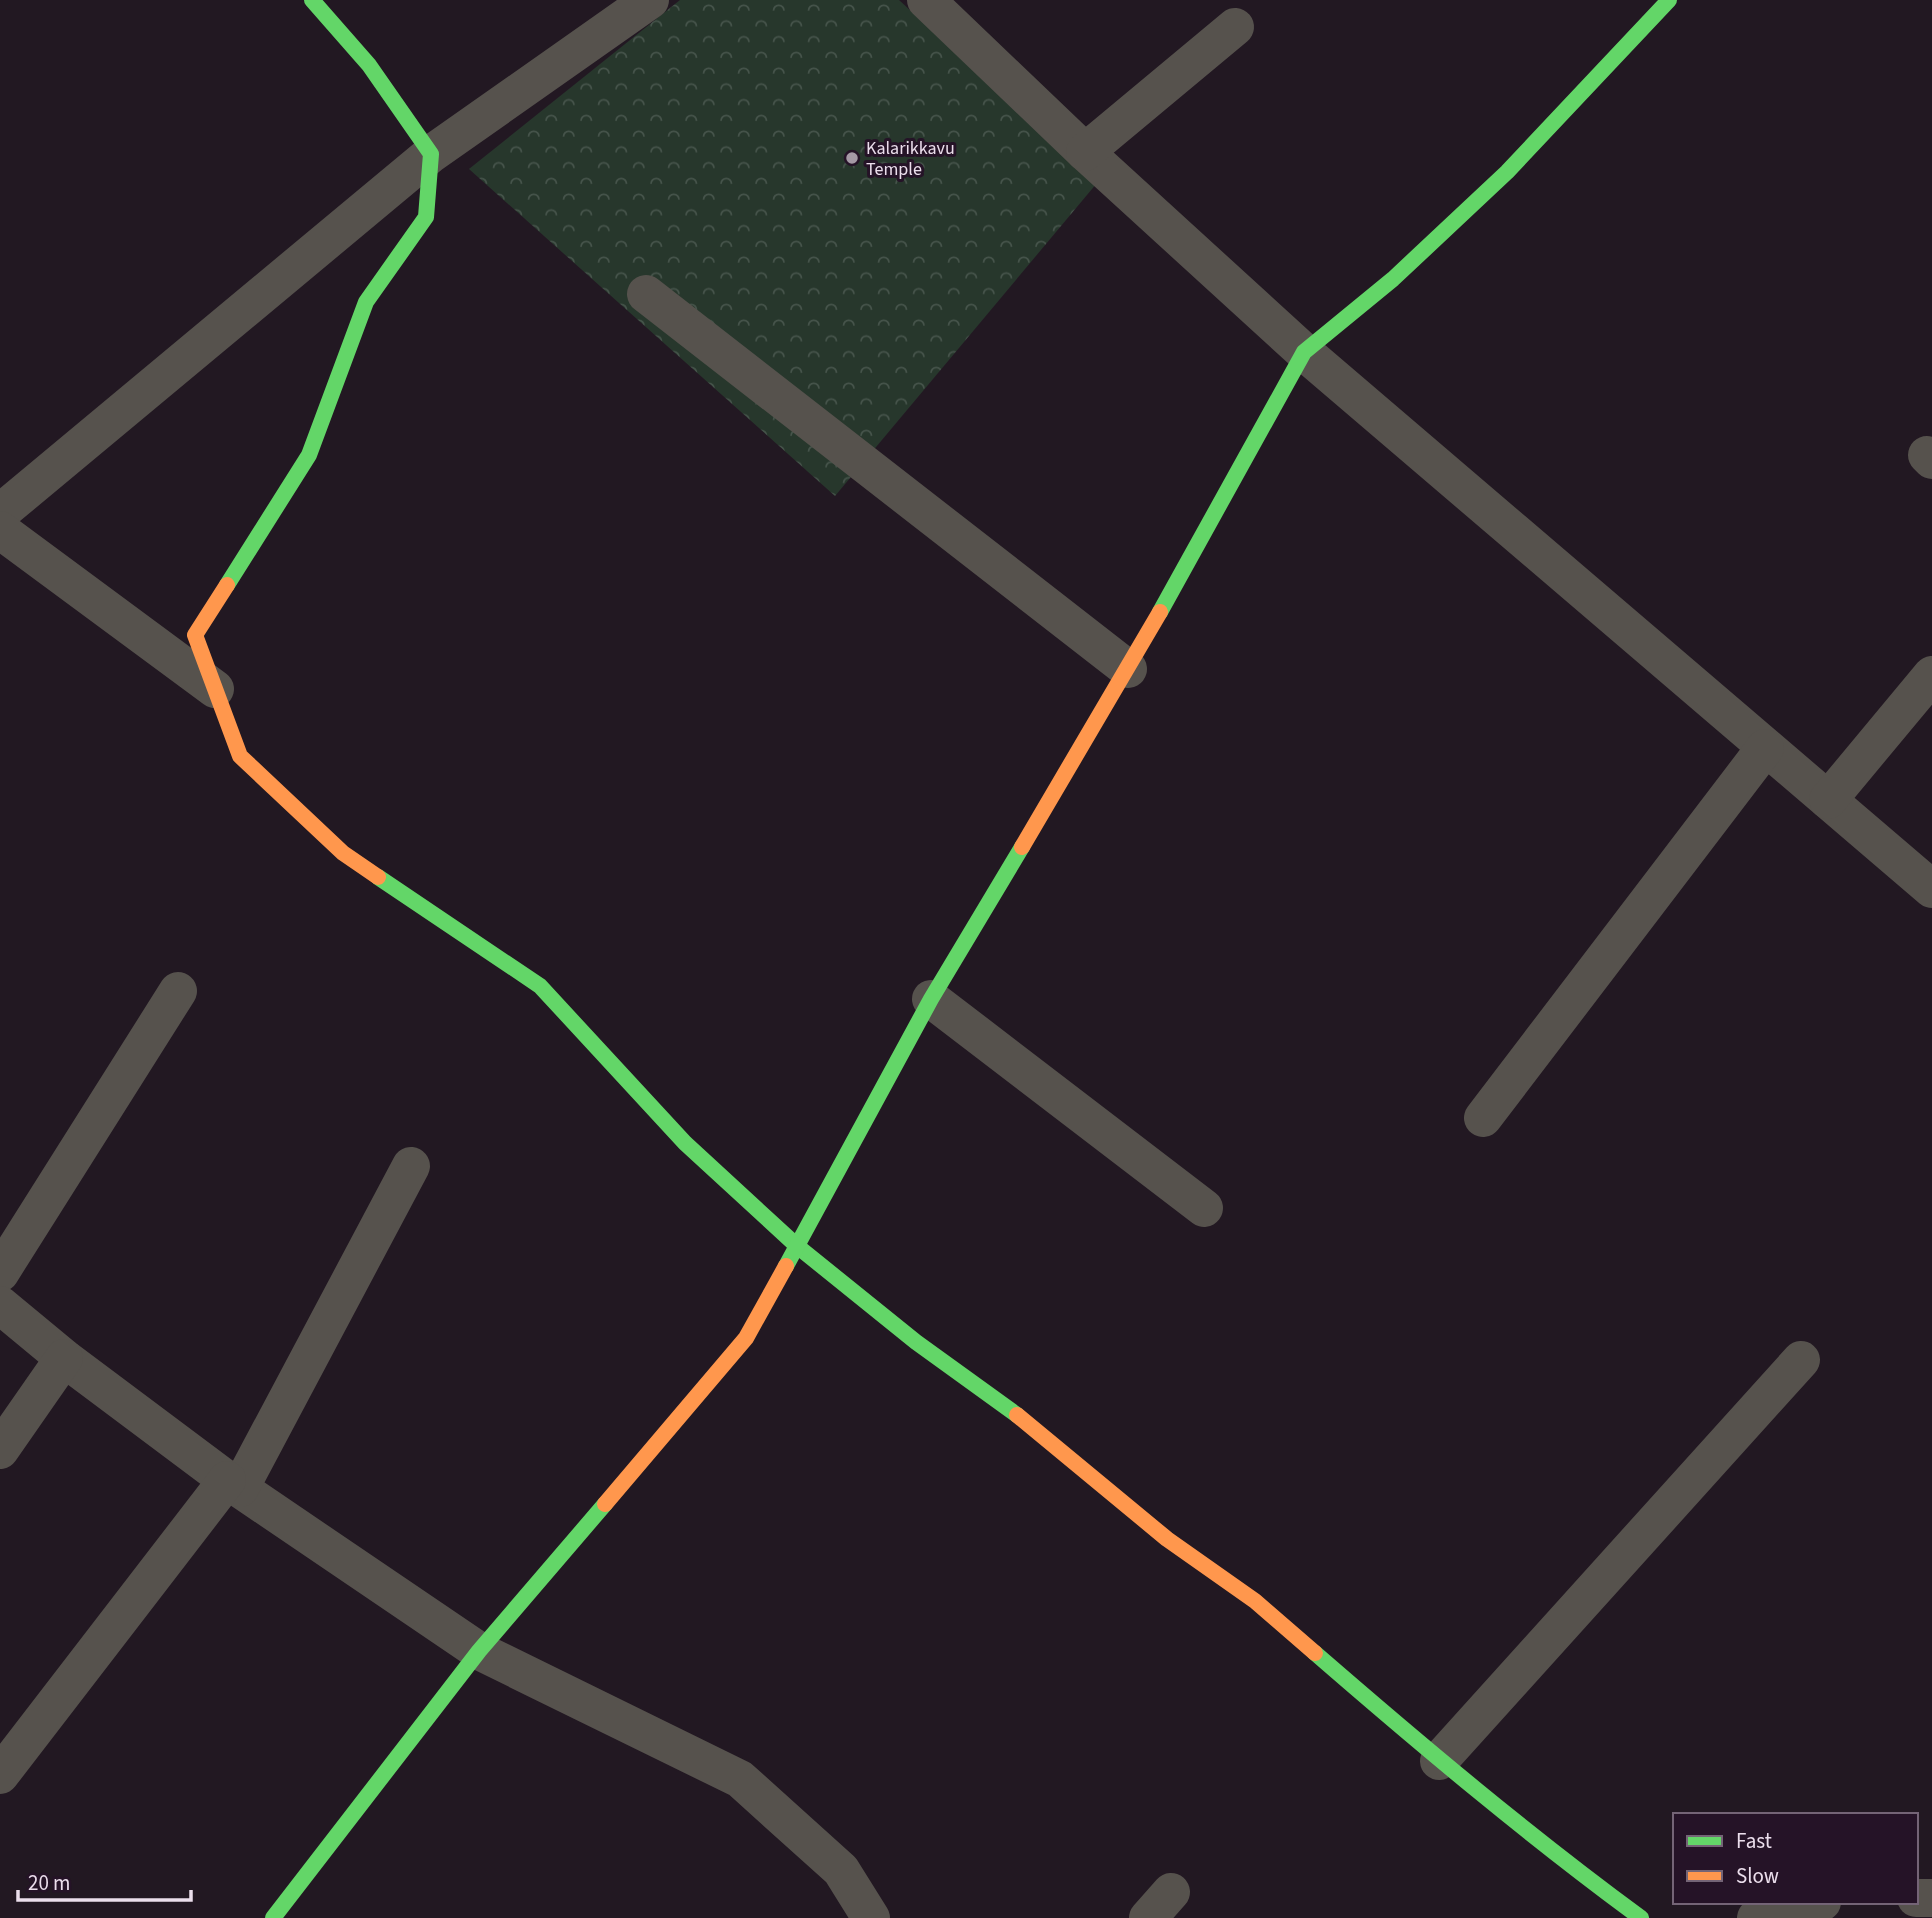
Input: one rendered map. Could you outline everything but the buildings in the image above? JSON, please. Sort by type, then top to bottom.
[{"type":"street","points":[[312,0],[369,65],[431,154],[426,217],[366,302],[309,455],[195,635],[240,756],[343,853],[540,986],[685,1143],[797,1246],[916,1342],[1006,1406],[1167,1539],[1255,1601],[1438,1762],[1641,1918]]},
{"type":"street","points":[[0,513],[431,154],[650,0]]},
{"type":"street","points":[[926,0],[1085,152],[1304,352],[1766,748],[1828,800],[1928,876]]},
{"type":"street","points":[[273,1918],[479,1651],[746,1338],[931,999],[1128,669],[1304,352],[1404,270],[1498,181],[1669,0]]},
{"type":"street","points":[[1085,152],[1235,27]]},
{"type":"street","points":[[646,294],[1128,669]]},
{"type":"street","points":[[0,530],[215,690]]},
{"type":"street","points":[[1828,800],[1932,675]]},
{"type":"street","points":[[1483,1118],[1766,748]]},
{"type":"street","points":[[0,1273],[178,991]]},
{"type":"street","points":[[931,999],[1205,1208]]},
{"type":"street","points":[[0,1776],[234,1484],[411,1166]]},
{"type":"street","points":[[0,1305],[64,1358],[234,1484],[479,1651],[740,1779],[841,1870],[870,1918]]},
{"type":"street","points":[[0,1450],[64,1358]]},
{"type":"street","points":[[1438,1762],[1801,1360]]},
{"type":"street","points":[[1756,1918],[1802,1904]]},
{"type":"green space","points":[[680,0],[899,0],[1097,183],[835,496],[469,169]]},
{"type":"traffic: fast","points":[[227,585],[309,455],[366,302],[426,217],[431,154],[369,65],[312,0]]},
{"type":"traffic: fast","points":[[1160,612],[1304,352],[1393,279],[1507,172],[1669,0]]},
{"type":"traffic: fast","points":[[786,1266],[931,999],[1022,847]]},
{"type":"traffic: fast","points":[[378,877],[540,986],[685,1143],[797,1246],[916,1342],[1017,1415]]},
{"type":"traffic: fast","points":[[273,1918],[479,1651],[605,1504]]},
{"type":"traffic: fast","points":[[1315,1653],[1475,1789],[1641,1918]]},
{"type":"traffic: slow","points":[[227,585],[195,635],[240,756],[343,853],[378,877]]},
{"type":"traffic: slow","points":[[1022,847],[1160,612]]},
{"type":"traffic: slow","points":[[605,1504],[746,1338],[786,1266]]},
{"type":"traffic: slow","points":[[1017,1415],[1167,1539],[1255,1601],[1315,1653]]},
{"type":"place","name":"Kalarikkavu Temple","points":[[852,158]]}]
